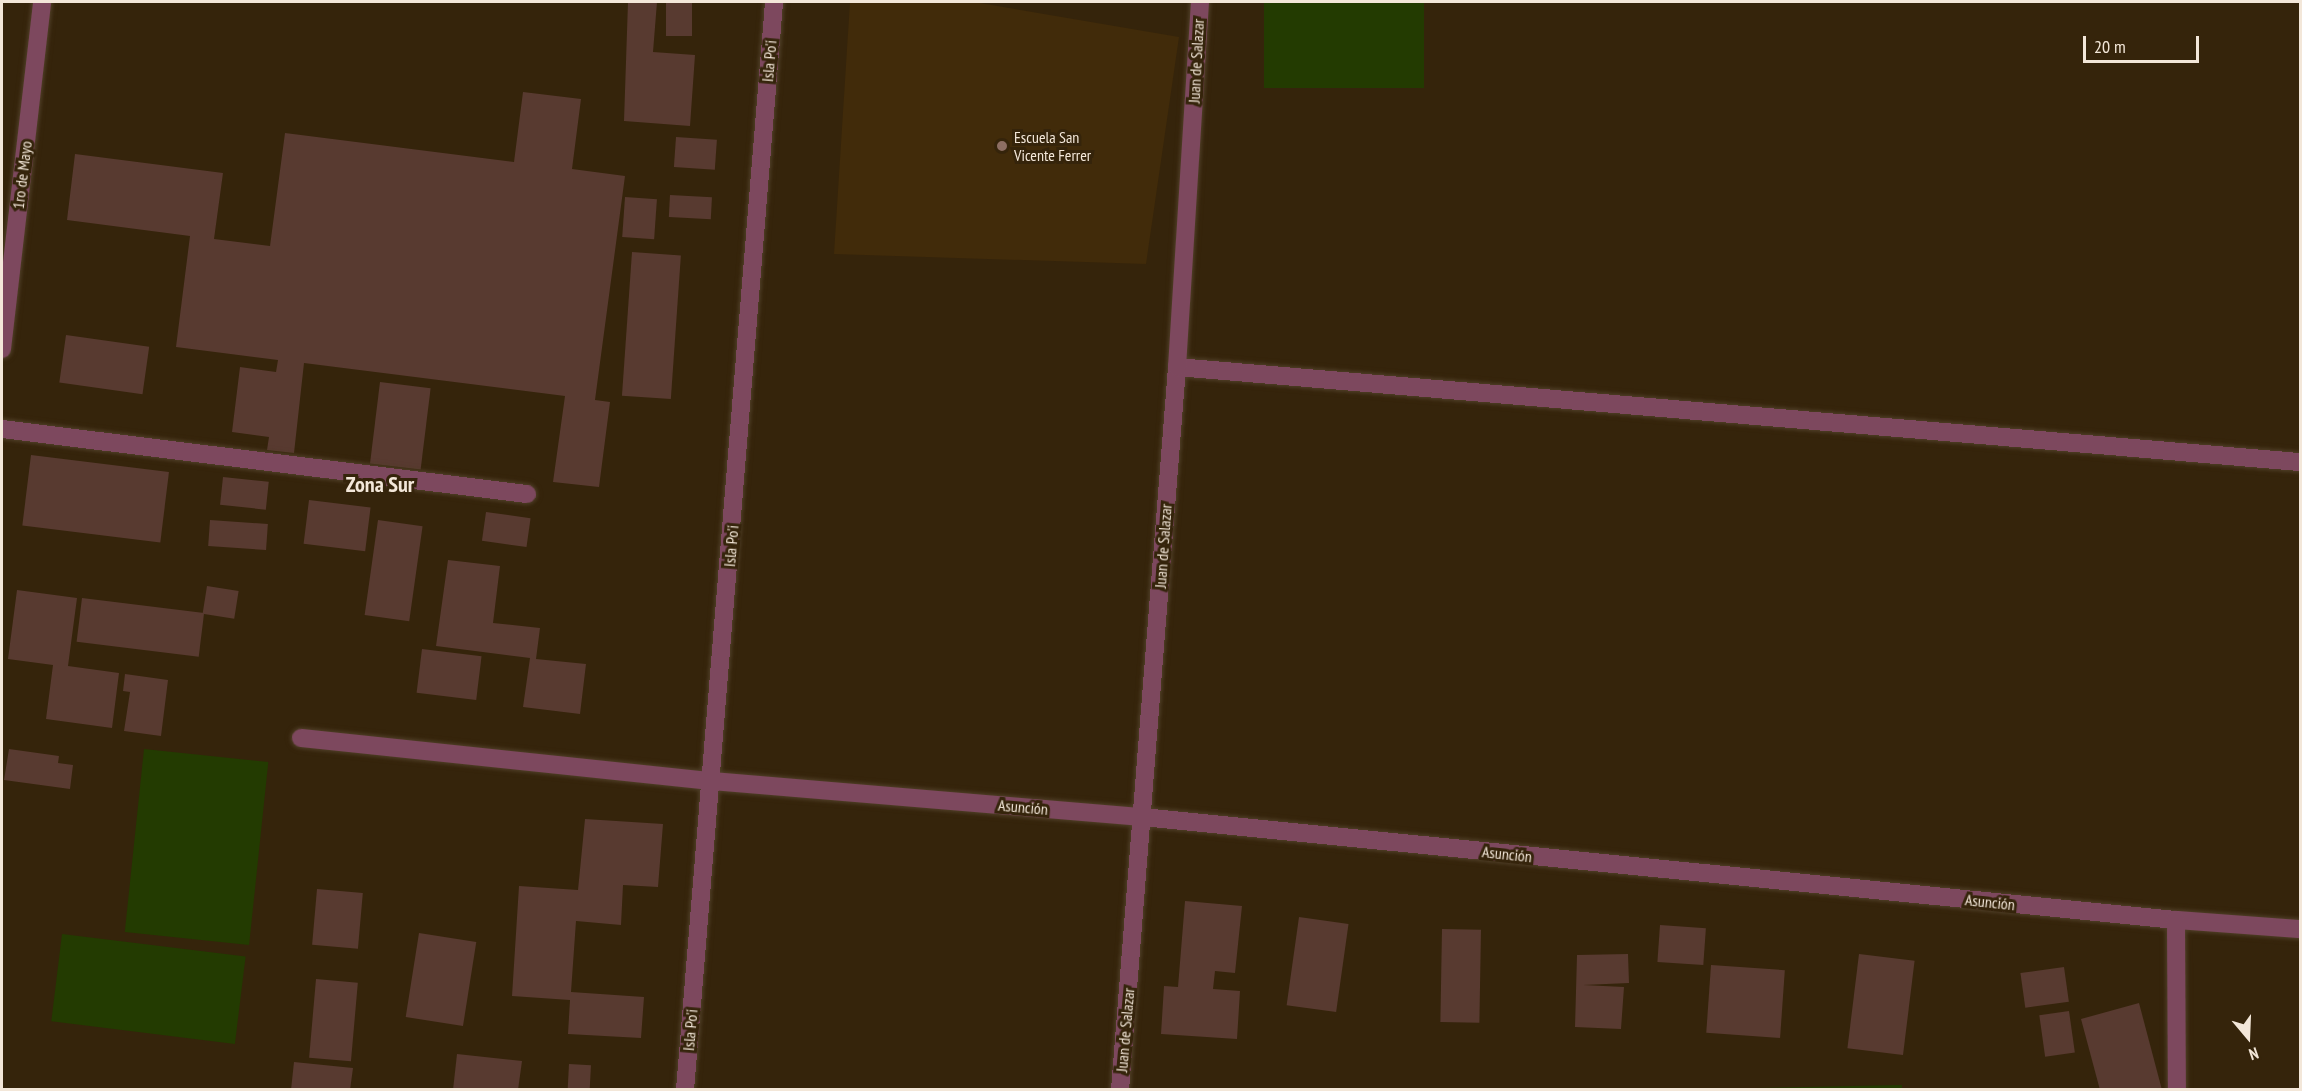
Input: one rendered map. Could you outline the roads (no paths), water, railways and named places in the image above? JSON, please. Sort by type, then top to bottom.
[{"type":"street","name":"1ro de Mayo","points":[[2,349],[42,2]]},
{"type":"street","name":"Isla Po'i","points":[[685,1089],[774,2]]},
{"type":"street","name":"Juan de Salazar","points":[[1120,1089],[1177,367],[1200,2]]},
{"type":"street","points":[[1177,367],[2301,462]]},
{"type":"street","points":[[2,429],[527,494]]},
{"type":"street","name":"Asunción","points":[[301,738],[712,781],[1142,817],[2176,920],[2301,929]]},
{"type":"street","points":[[2176,920],[2176,1089]]},
{"type":"place","name":"Escuela San Vicente Ferrer","points":[[1002,146]]},
{"type":"district","name":"Zona Sur","points":[[380,485]]}]
